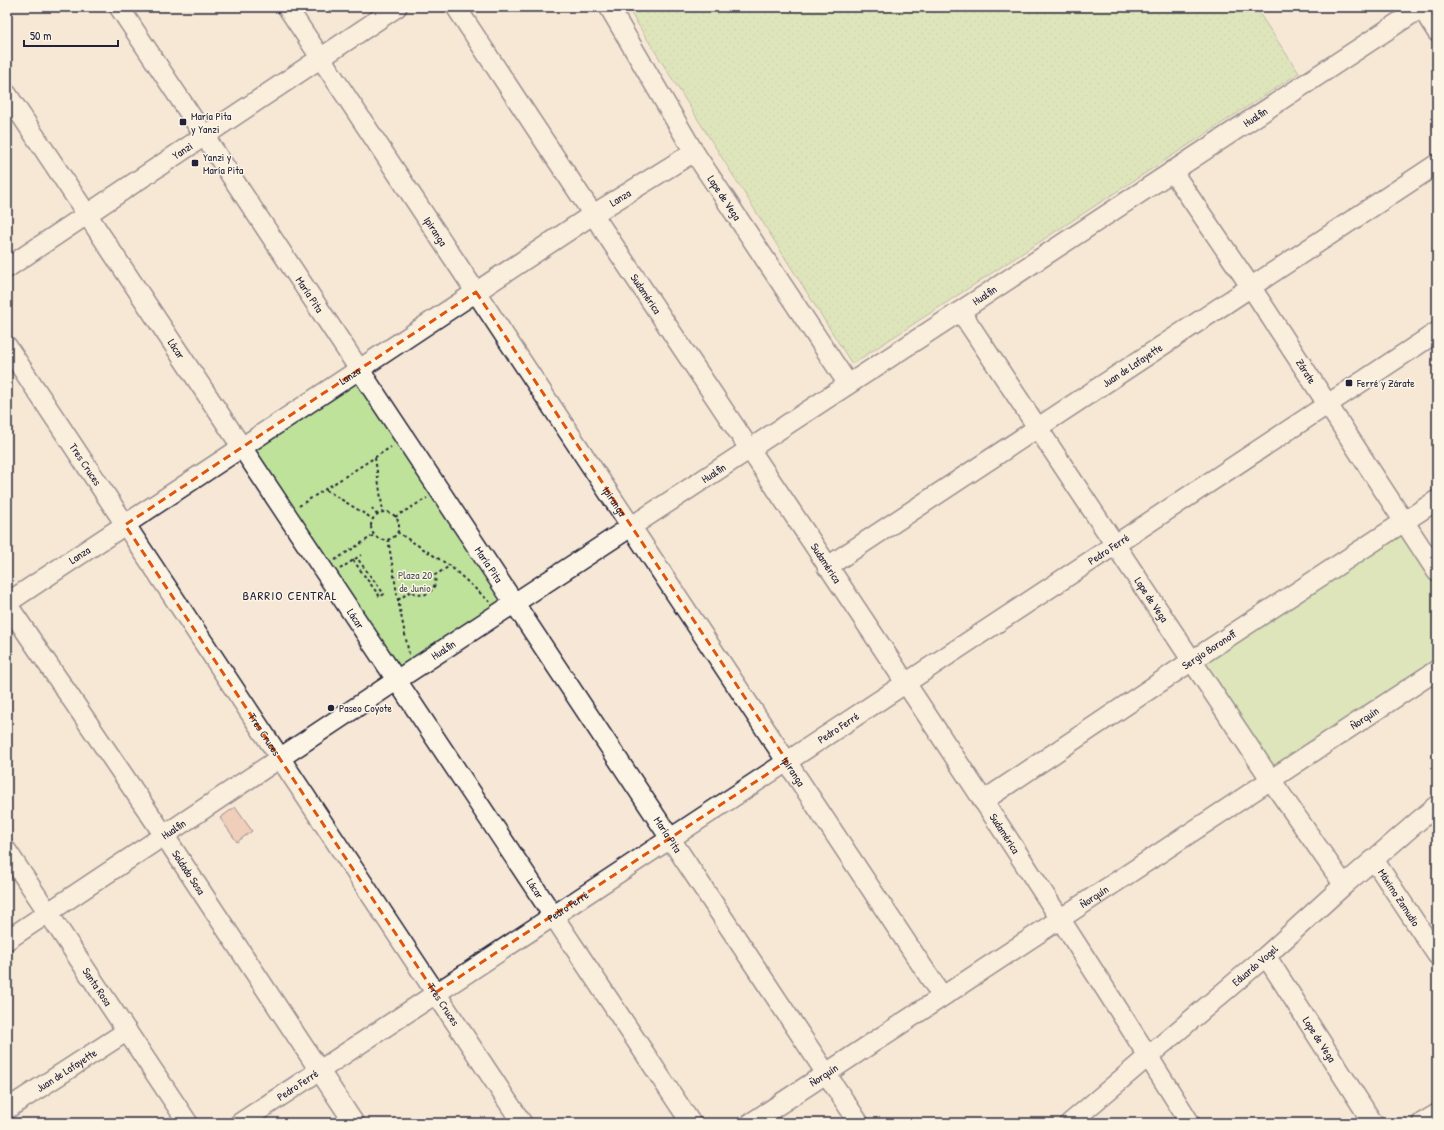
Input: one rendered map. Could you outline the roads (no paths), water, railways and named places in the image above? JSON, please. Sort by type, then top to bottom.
[{"type":"street","name":"María Pita","points":[[118,7],[359,368],[438,490],[508,607],[670,840],[859,1123]]},
{"type":"street","name":"Ipiranga","points":[[287,7],[942,996]]},
{"type":"street","name":"Yanzi","points":[[7,268],[397,7]]},
{"type":"street","name":"Sudamérica","points":[[456,7],[592,215],[983,801],[1190,1123]]},
{"type":"street","name":"Lope de Vega","points":[[609,7],[694,152],[848,384]]},
{"type":"street","points":[[1422,7],[1437,32]]},
{"type":"street","name":"Hualfin","points":[[7,940],[508,607],[631,528],[848,384],[961,312],[1422,7]]},
{"type":"street","name":"Lácar","points":[[7,94],[691,1123]]},
{"type":"street","name":"Lanza","points":[[7,603],[241,446],[592,215],[694,152]]},
{"type":"street","name":"Juan de Lafayette","points":[[827,567],[1437,164]]},
{"type":"street","name":"Zárate","points":[[1172,171],[1251,287],[1437,572]]},
{"type":"street","name":"Lope de Vega","points":[[961,312],[1272,780],[1344,885]]},
{"type":"street","name":"Pedro Ferré","points":[[240,1123],[434,993],[670,840],[787,761],[906,685],[1115,544],[1437,332]]},
{"type":"street","name":"Tres Cruces","points":[[7,346],[281,758],[434,993],[522,1123]]},
{"type":"street","name":"Sergio Boronoff","points":[[983,801],[1192,660],[1437,500]]},
{"type":"street","name":"Soldado Sosa","points":[[7,603],[164,835],[354,1123]]},
{"type":"street","name":"Ñorquín","points":[[751,1123],[1437,670]]},
{"type":"street","name":"Eduardo Vogel","points":[[1070,1123],[1266,956],[1344,885],[1437,806]]},
{"type":"street","name":"Santa Rosa","points":[[7,851],[188,1123]]},
{"type":"street","name":"Máximo Zamudio","points":[[1374,860],[1436,952]]},
{"type":"street","name":"Lope de Vega","points":[[1266,956],[1372,1123]]},
{"type":"street","name":"Juan de Lafayette","points":[[7,1109],[127,1031]]},
{"type":"street","points":[[1422,1123],[1437,1114]]},
{"type":"place","name":"María Pita y Yanzi","points":[[183,122]]},
{"type":"place","name":"Yanzi y María Pita","points":[[195,163]]},
{"type":"place","name":"Ferré y Zárate","points":[[1349,383]]},
{"type":"place","name":"Paseo Coyote","points":[[331,708]]},
{"type":"district","name":"BARRIO CENTRAL","points":[[290,595]]},
{"type":"park label","name":"Plaza 20 de Junio","points":[[415,581]]}]
